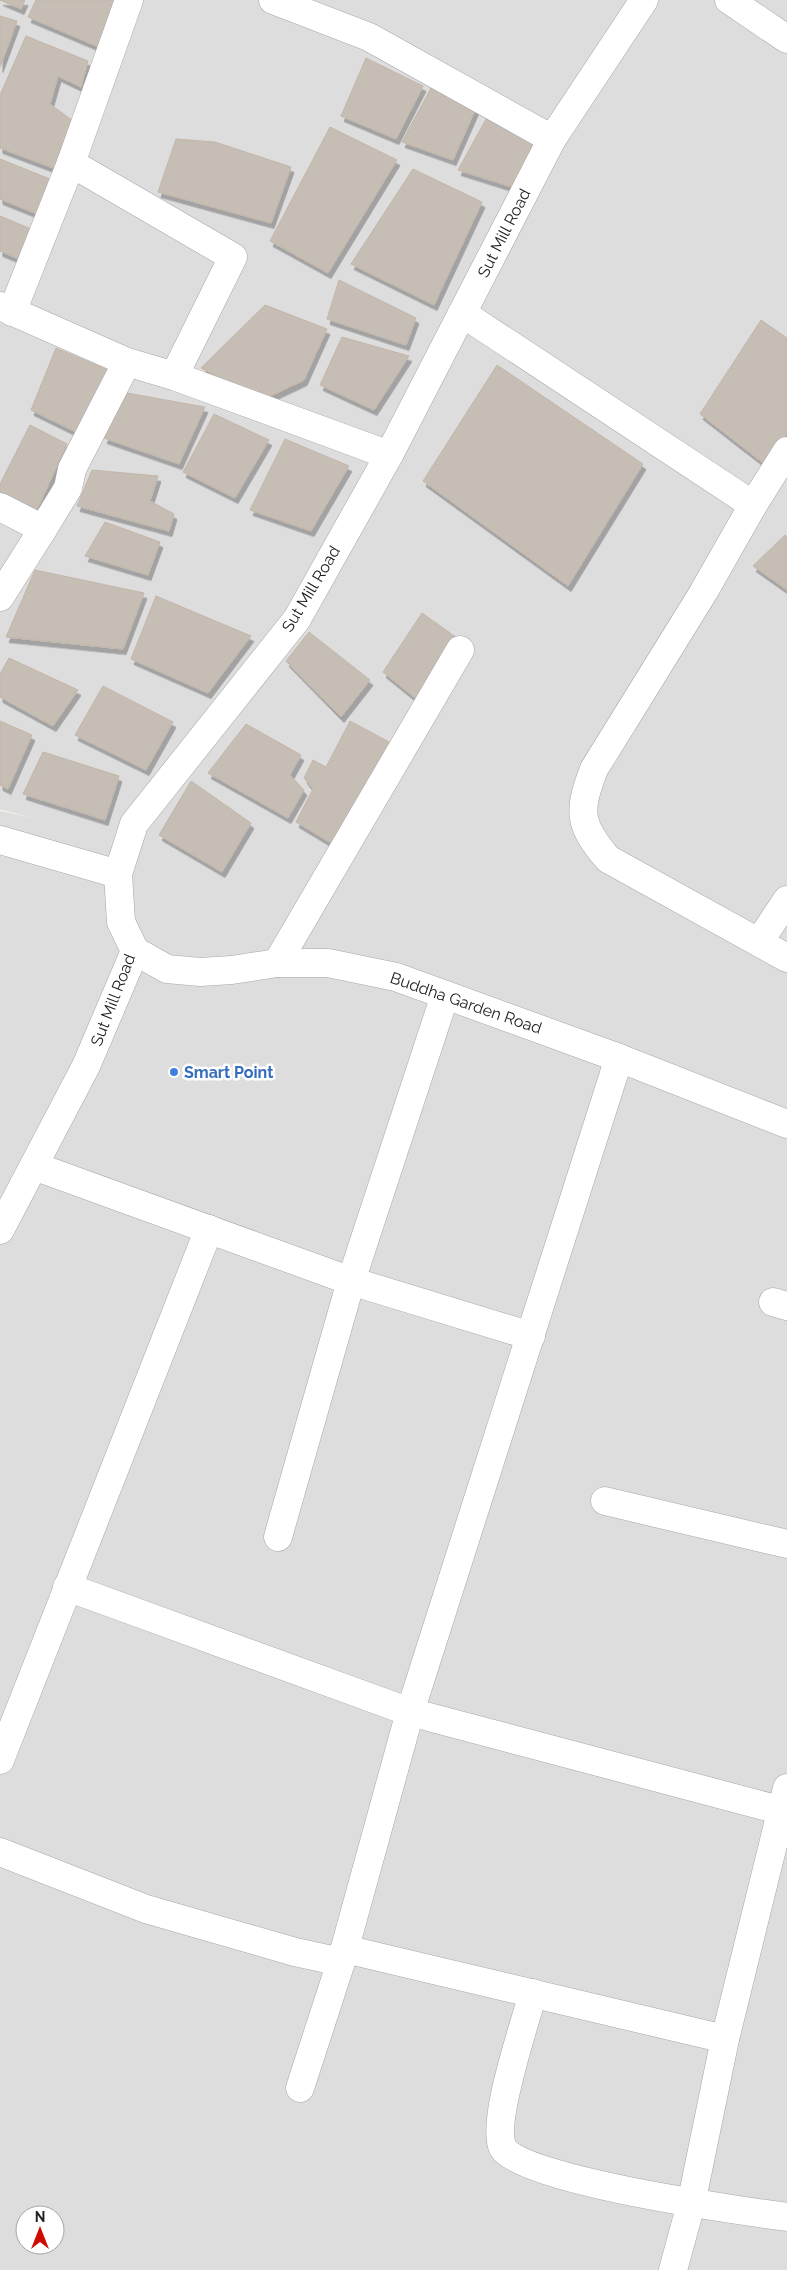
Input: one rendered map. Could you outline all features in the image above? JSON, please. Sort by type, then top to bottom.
[{"type":"street","points":[[129,0],[71,163],[6,309],[127,362],[174,376],[389,454]]},
{"type":"street","points":[[273,0],[369,38],[552,140]]},
{"type":"street","name":"Sut Mill Road","points":[[0,1230],[86,1066],[135,951],[121,922],[118,874],[134,824],[297,619],[389,454],[552,140],[644,0]]},
{"type":"street","points":[[729,0],[787,39]]},
{"type":"street","points":[[71,163],[233,257],[174,376]]},
{"type":"street","points":[[462,313],[753,505]]},
{"type":"street","points":[[0,597],[68,488],[72,469],[127,362]]},
{"type":"street","points":[[787,452],[594,769],[584,796],[584,818],[590,838],[608,859],[787,958]]},
{"type":"street","points":[[0,507],[43,529]]},
{"type":"street","points":[[276,963],[460,650]]},
{"type":"street","points":[[0,840],[118,874]]},
{"type":"street","points":[[759,942],[787,900]]},
{"type":"street","name":"Buddha Garden Road","points":[[135,951],[167,969],[200,972],[232,970],[276,963],[328,963],[396,977],[619,1058],[787,1124]]},
{"type":"street","points":[[278,1537],[350,1281],[445,995]]},
{"type":"street","points":[[300,2088],[343,1955],[410,1712],[619,1058]]},
{"type":"street","points":[[34,1166],[350,1281],[531,1336]]},
{"type":"street","points":[[0,1760],[209,1230]]},
{"type":"street","points":[[605,1501],[787,1544]]},
{"type":"street","points":[[67,1587],[410,1712],[785,1803],[725,2039],[691,2204],[673,2270]]},
{"type":"street","points":[[0,1852],[146,1909],[295,1952],[343,1955],[533,1993],[725,2039]]},
{"type":"street","points":[[533,1993],[500,2113],[499,2134],[503,2148],[515,2159],[549,2172],[691,2204],[787,2217]]},
{"type":"shaded area","points":[[0,0],[787,0],[787,2270],[0,2270],[0,811],[33,818],[0,809]]},
{"type":"building","points":[[0,0],[25,0],[21,9]]},
{"type":"building","points":[[36,0],[116,0],[99,47],[28,17]]},
{"type":"building","points":[[0,16],[17,21],[0,67]]},
{"type":"building","points":[[26,36],[88,61],[81,87],[58,76],[50,104],[73,121],[56,169],[0,148],[0,95]]},
{"type":"building","points":[[366,58],[423,86],[396,139],[341,116]]},
{"type":"building","points":[[431,88],[476,108],[453,160],[402,142]]},
{"type":"building","points":[[486,119],[535,141],[512,187],[458,170]]},
{"type":"building","points":[[330,127],[397,160],[328,273],[270,241]]},
{"type":"building","points":[[176,139],[215,142],[291,167],[271,223],[158,192]]},
{"type":"building","points":[[0,159],[50,179],[40,215],[0,199]]},
{"type":"building","points":[[413,169],[482,202],[434,305],[351,264]]},
{"type":"building","points":[[0,216],[31,229],[19,259],[0,251]]},
{"type":"building","points":[[339,280],[416,318],[406,345],[327,319]]},
{"type":"building","points":[[265,305],[327,329],[304,380],[264,399],[201,368]]},
{"type":"building","points":[[761,320],[787,338],[787,434],[767,466],[700,414]]},
{"type":"building","points":[[342,337],[409,356],[374,410],[320,385]]},
{"type":"building","points":[[56,348],[108,370],[78,433],[31,410]]},
{"type":"building","points":[[497,365],[643,464],[568,586],[423,481]]},
{"type":"building","points":[[127,393],[205,407],[179,464],[104,438]]},
{"type":"building","points":[[214,414],[269,440],[235,498],[183,472]]},
{"type":"building","points":[[30,425],[67,444],[35,514],[0,497],[0,484]]},
{"type":"building","points":[[285,439],[349,466],[311,531],[250,510]]},
{"type":"building","points":[[92,470],[158,476],[150,501],[174,514],[169,531],[77,506]]},
{"type":"building","points":[[105,522],[160,542],[148,575],[85,556]]},
{"type":"building","points":[[785,535],[787,537],[787,590],[753,566]]},
{"type":"building","points":[[35,570],[144,593],[123,649],[6,637]]},
{"type":"building","points":[[156,596],[251,636],[208,693],[131,659]]},
{"type":"building","points":[[422,613],[460,640],[419,701],[383,672]]},
{"type":"building","points":[[309,632],[370,680],[341,717],[286,661]]},
{"type":"building","points":[[9,658],[78,690],[53,726],[0,697],[0,674]]},
{"type":"building","points":[[103,686],[173,722],[146,770],[75,735]]},
{"type":"building","points":[[0,721],[32,735],[8,789],[0,785]]},
{"type":"building","points":[[350,721],[391,743],[336,846],[296,822],[313,789],[304,778],[313,760],[326,767]]},
{"type":"building","points":[[246,724],[301,755],[290,775],[304,790],[288,818],[208,773]]},
{"type":"building","points":[[43,752],[119,776],[105,820],[23,794]]},
{"type":"building","points":[[191,781],[251,823],[222,872],[159,835]]},
{"type":"place","name":"Smart Point","points":[[174,1072]]}]
